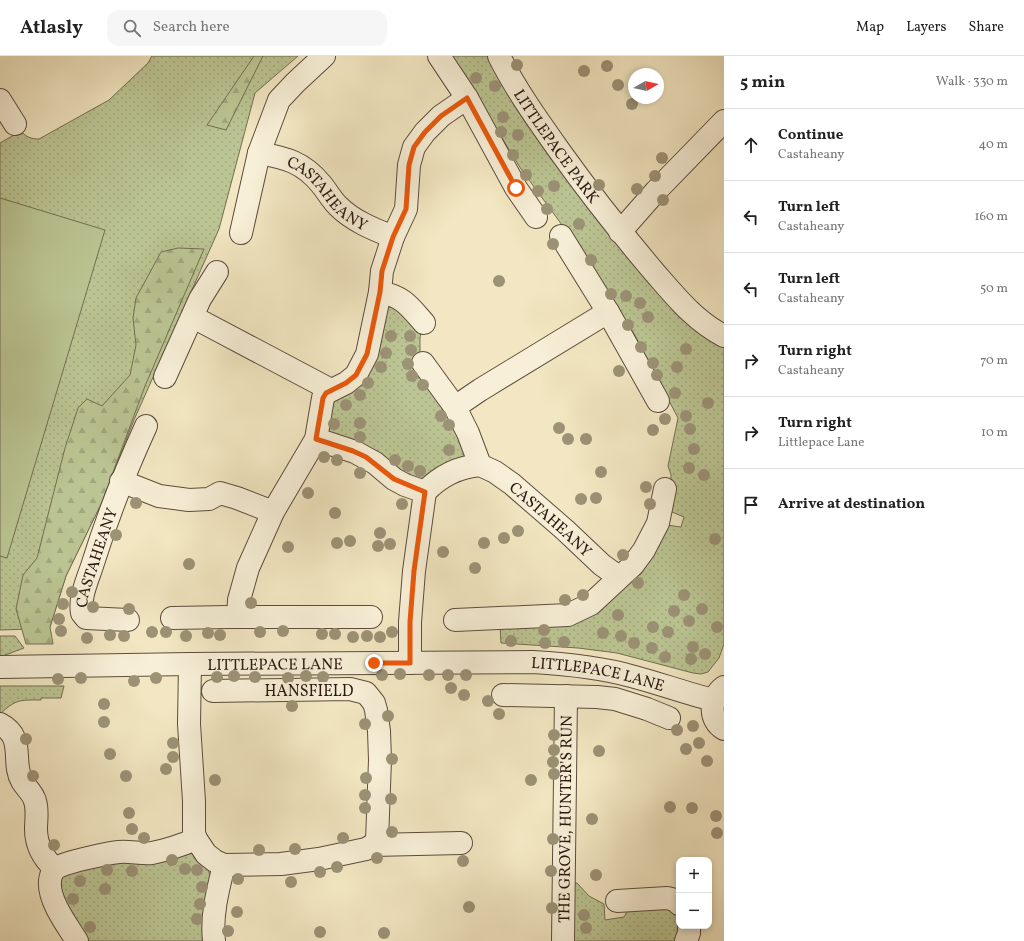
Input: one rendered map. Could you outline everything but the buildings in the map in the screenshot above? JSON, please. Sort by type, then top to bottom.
[{"type":"street","name":"CASTAHEANY","points":[[241,233],[259,153],[280,100],[295,83],[324,56]]},
{"type":"street","points":[[439,56],[467,98],[516,188],[536,217]]},
{"type":"street","name":"LITTLEPACE PARK","points":[[499,56],[537,119],[620,232],[680,303],[692,314],[724,336]]},
{"type":"street","points":[[238,617],[239,600],[248,568],[273,512],[316,439],[323,398],[326,393],[337,388],[356,375],[362,365],[370,341],[380,292],[382,271],[393,237],[406,209],[409,165],[414,147],[425,132],[441,116],[467,98]]},
{"type":"street","points":[[0,100],[16,124]]},
{"type":"street","points":[[620,232],[656,191],[724,121]]},
{"type":"street","name":"CASTAHEANY","points":[[259,153],[284,157],[301,165],[320,182],[337,205],[354,219],[393,237]]},
{"type":"street","points":[[561,236],[608,312],[658,401]]},
{"type":"street","points":[[165,377],[200,299],[217,272]]},
{"type":"street","points":[[380,292],[405,301],[424,323]]},
{"type":"street","points":[[455,407],[480,390],[608,312]]},
{"type":"street","points":[[193,317],[331,390]]},
{"type":"street","points":[[410,663],[410,622],[414,571],[425,492],[438,480],[451,472],[465,467],[480,465],[468,433],[455,407],[423,363]]},
{"type":"street","name":"CASTAHEANY","points":[[128,620],[86,618],[81,610],[82,599],[107,519],[121,481],[146,426]]},
{"type":"street","points":[[316,439],[353,451],[366,457],[394,479],[425,492]]},
{"type":"street","name":"CASTAHEANY","points":[[480,465],[495,472],[512,484],[565,530],[602,565],[619,577]]},
{"type":"street","points":[[121,481],[159,496],[189,500],[209,499],[220,493],[238,498],[273,512]]},
{"type":"street","points":[[455,620],[568,615],[591,604],[633,565],[652,537],[658,523],[665,489]]},
{"type":"street","points":[[172,618],[371,617]]},
{"type":"street","name":"LITTLEPACE LANE","points":[[0,667],[525,662],[581,666],[629,675],[690,694],[719,693]]},
{"type":"street","points":[[190,664],[189,724],[194,801],[194,826],[196,839],[206,854],[215,861],[224,865],[281,864],[359,851],[373,845],[461,843]]},
{"type":"street","name":"HANSFIELD","points":[[213,691],[250,700],[350,689],[366,692],[374,703],[377,714],[380,760],[378,836],[377,841],[373,845]]},
{"type":"street","points":[[719,693],[712,707],[713,715],[716,722],[724,729]]},
{"type":"street","name":"THE GROVE, HUNTER'S RUN","points":[[503,695],[597,697],[614,699],[647,709],[669,718]]},
{"type":"street","name":"THE GROVE, HUNTER'S RUN","points":[[563,941],[566,696]]},
{"type":"street","points":[[0,724],[14,736],[21,781],[35,800],[37,814],[36,831],[40,848],[44,860],[54,869]]},
{"type":"street","points":[[77,941],[54,902],[50,888],[50,879],[54,869],[62,864],[116,852],[150,853],[162,851],[196,839]]},
{"type":"street","points":[[214,941],[214,920],[218,890],[224,865]]},
{"type":"street","points":[[617,901],[667,898],[676,901]]},
{"type":"street","points":[[686,941],[689,929]]},
{"type":"green space","points":[[152,56],[298,56],[255,93],[219,229],[134,420],[102,502],[66,576],[50,627],[0,630],[0,143],[21,131],[29,137],[39,139],[109,100],[148,63]]},
{"type":"green space","points":[[254,56],[263,56],[226,130],[207,125]]},
{"type":"green space","points":[[452,56],[490,56],[658,293],[677,315],[687,323],[724,345],[724,644],[719,658],[708,672],[701,674],[693,673],[617,653],[578,648],[501,643],[500,627],[562,621],[622,582],[641,574],[659,546],[667,525],[681,527],[684,517],[669,510],[671,475],[668,466],[678,418],[636,337],[595,270],[521,169]]},
{"type":"green space","points":[[0,198],[105,230],[7,558],[0,556]]},
{"type":"green space","points":[[178,248],[204,249],[145,386],[102,502],[66,576],[50,627],[53,644],[26,644],[16,609],[23,575],[37,558],[65,448],[78,408],[87,399],[102,406],[130,375],[136,345],[133,318],[136,298],[161,252]]},
{"type":"green space","points":[[390,298],[421,329],[420,354],[468,450],[452,467],[415,482],[327,433],[328,402],[377,332]]},
{"type":"green space","points":[[0,636],[15,636],[24,648],[0,657]]},
{"type":"green space","points":[[0,686],[64,686],[61,698],[41,698],[41,700],[19,701],[10,705],[0,714]]},
{"type":"green space","points":[[191,851],[205,864],[210,876],[211,882],[207,941],[86,941],[63,904],[59,880],[70,869]]},
{"type":"green space","points":[[569,883],[577,883],[589,896],[604,904],[605,920],[624,917],[629,908],[642,905],[675,911],[676,912],[676,929],[678,929],[676,941],[570,941]]},
{"type":"route","points":[[374,663],[410,663],[410,622],[414,571],[425,492],[405,485],[394,479],[366,457],[353,451],[316,439],[323,398],[326,393],[346,383],[356,375],[367,354],[380,292],[382,271],[393,237],[406,209],[409,165],[414,147],[425,132],[441,116],[467,98],[516,188]]}]
